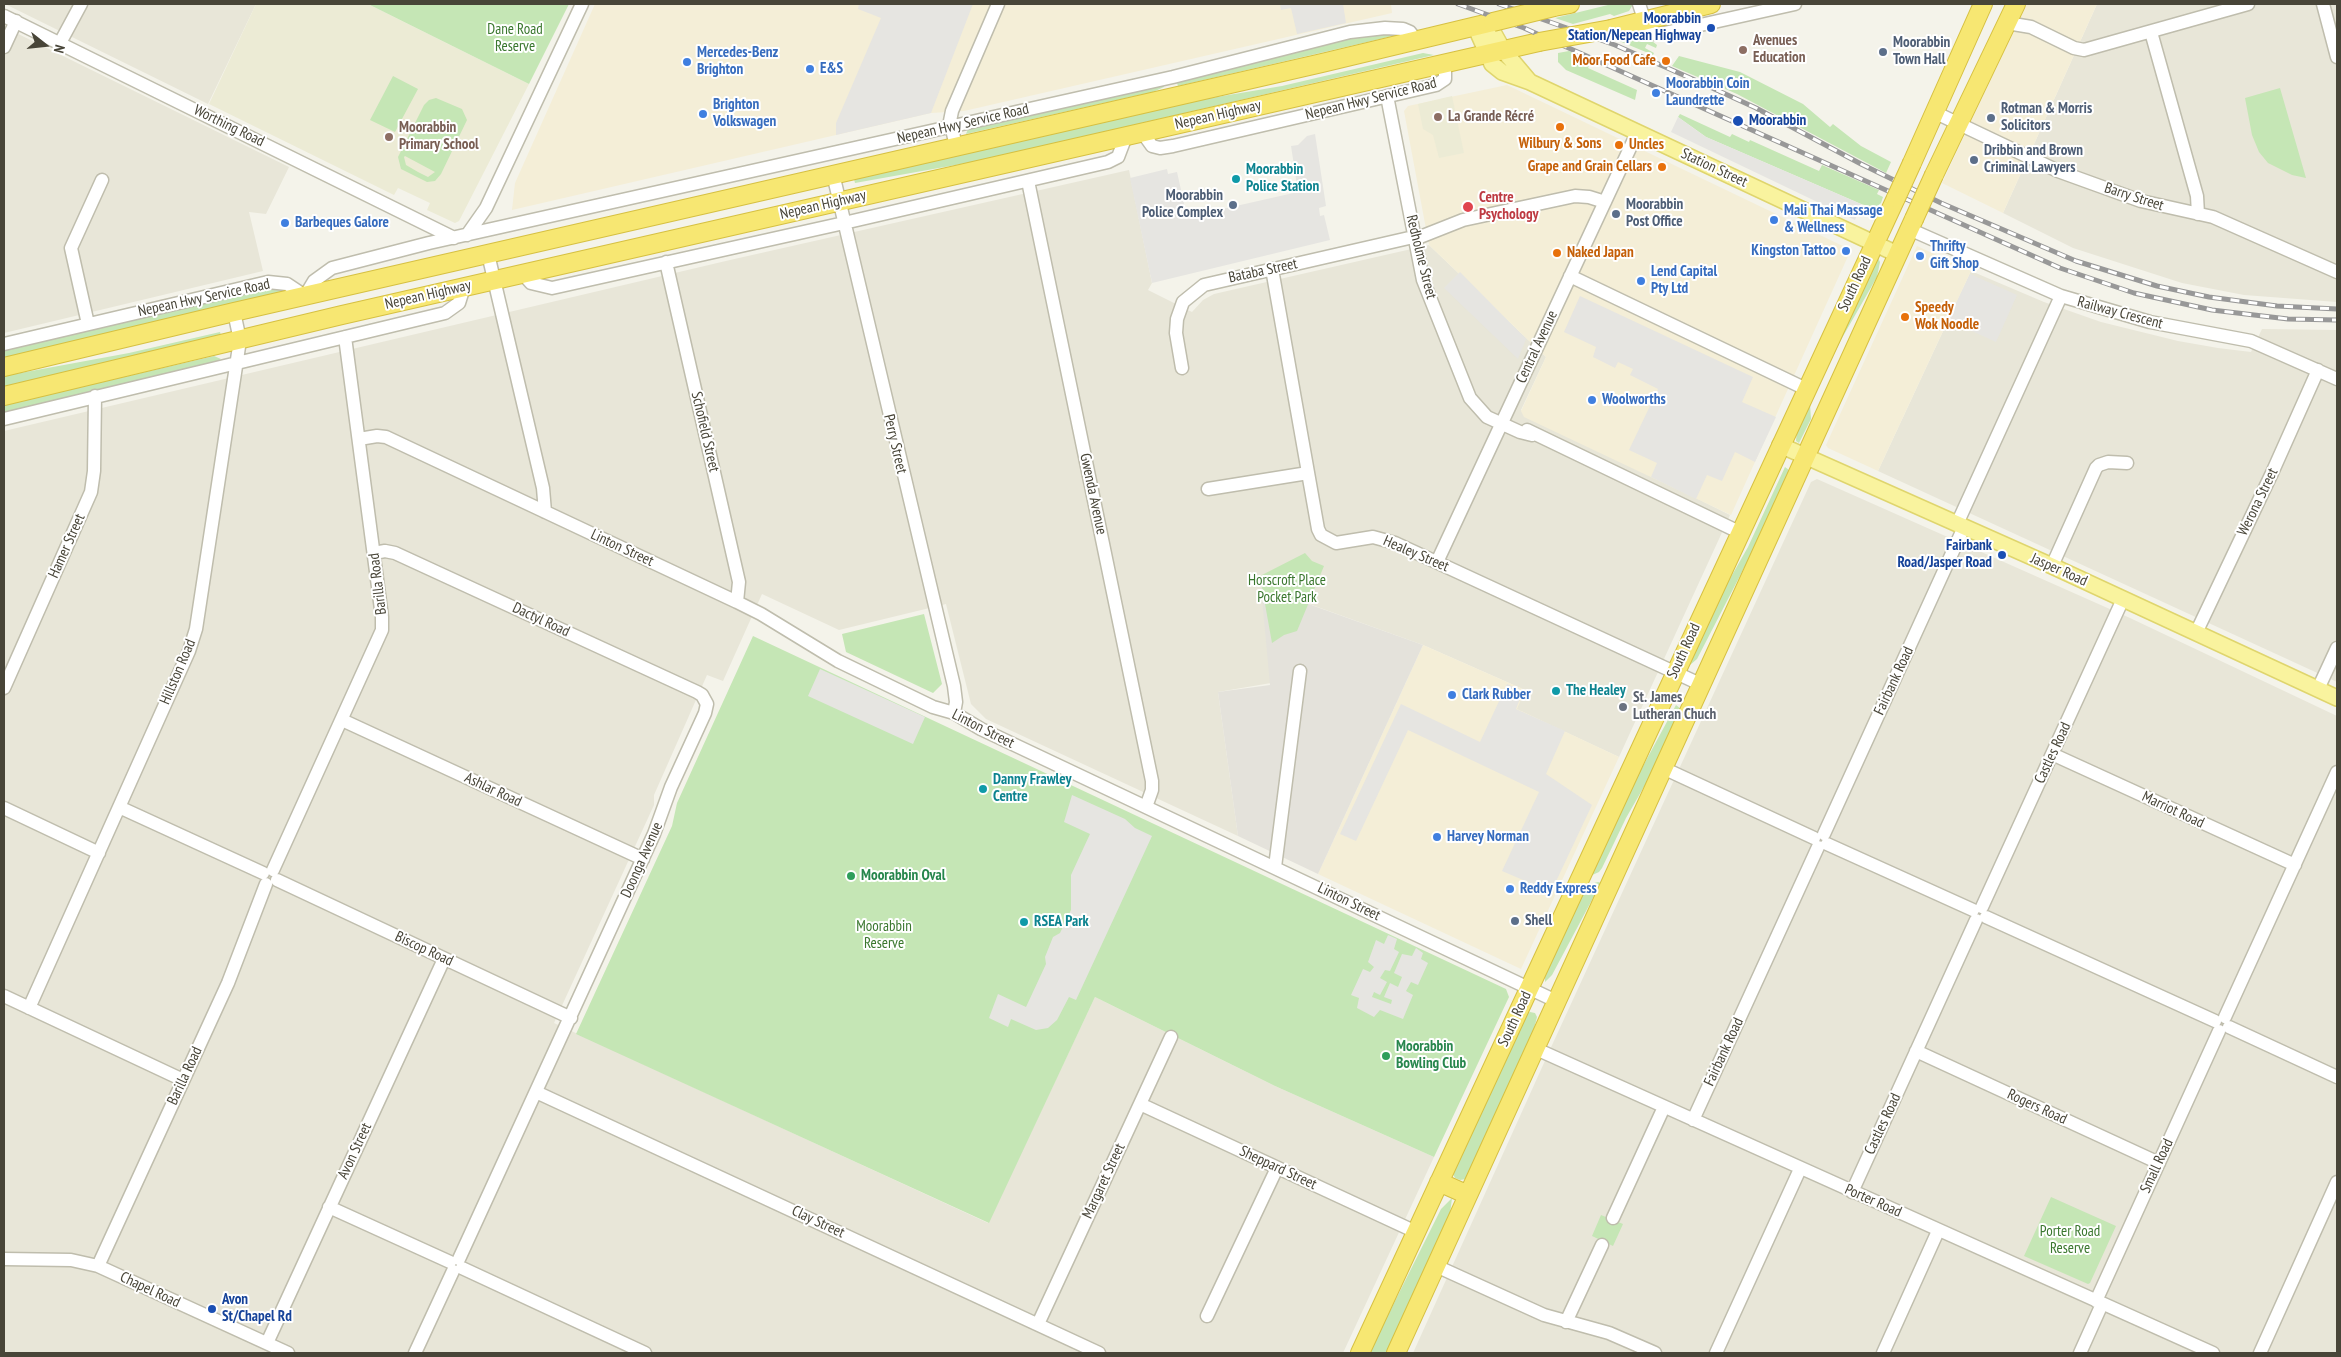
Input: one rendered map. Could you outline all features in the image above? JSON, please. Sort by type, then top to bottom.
[{"type":"highway","name":"Nepean Highway","points":[[4,396],[464,287],[1539,42],[1611,28],[1642,12],[1711,4]]},
{"type":"highway","name":"South Road","points":[[1360,1353],[1739,532],[1875,243],[1983,4]]},
{"type":"highway","points":[[1972,30],[1990,4]]},
{"type":"highway","name":"South Road","points":[[1396,1353],[1897,254],[1916,228],[1934,175],[2016,4]]},
{"type":"highway","name":"Nepean Highway","points":[[4,367],[234,312],[1164,99],[1562,5]]},
{"type":"highway","points":[[1437,35],[1445,64]]},
{"type":"highway","points":[[1581,877],[1591,880],[1612,879]]},
{"type":"highway","points":[[1439,1182],[1468,1195]]},
{"type":"main road","name":"Station Street","points":[[1485,23],[1495,52],[1496,69],[1512,77],[1530,82],[1897,254]]},
{"type":"main road","name":"Jasper Road","points":[[1780,445],[2052,566],[2337,698]]},
{"type":"street","points":[[60,43],[81,4]]},
{"type":"street","points":[[467,235],[486,208],[582,4]]},
{"type":"street","points":[[956,146],[952,127],[952,110],[998,4]]},
{"type":"street","points":[[1642,12],[1650,31],[1660,34],[1709,24],[1776,6],[1795,4]]},
{"type":"street","points":[[2007,22],[2031,26],[2078,49],[2152,32],[2248,4]]},
{"type":"street","points":[[2322,4],[2337,57]]},
{"type":"street","name":"Worthing Road","points":[[4,16],[454,238]]},
{"type":"street","points":[[4,47],[16,22]]},
{"type":"street","name":"Nepean Hwy Service Road","points":[[4,344],[268,282],[287,284],[305,296],[314,281],[332,268],[467,235],[1173,77],[1368,29],[1403,29],[1410,32],[1416,40]]},
{"type":"street","points":[[2152,32],[2197,196],[2198,214]]},
{"type":"street","name":"Nepean Hwy Service Road","points":[[1134,134],[1152,146],[1164,148],[1441,83],[1447,75],[1445,64]]},
{"type":"street","name":"Nepean Highway","points":[[1164,99],[1173,77]]},
{"type":"street","name":"Redholme Street","points":[[1387,96],[1427,291],[1470,398],[1480,409],[1502,421],[1739,532]]},
{"type":"street","name":"Barry Street","points":[[1934,112],[2058,171],[2141,202],[2214,217],[2337,272]]},
{"type":"street","name":"Central Avenue","points":[[1438,562],[1502,421],[1638,133]]},
{"type":"street","points":[[523,274],[531,282],[552,288],[1028,181],[1114,160],[1134,134]]},
{"type":"street","name":"Perry Street","points":[[833,174],[954,686],[956,702],[954,713]]},
{"type":"street","points":[[88,324],[71,248],[102,180]]},
{"type":"street","name":"Gwenda Avenue","points":[[1028,181],[1152,781],[1152,790],[1146,807]]},
{"type":"street","name":"Bataba Street","points":[[1182,368],[1176,326],[1179,311],[1188,296],[1213,282],[1434,233],[1463,220],[1575,196],[1589,197],[1605,202]]},
{"type":"street","points":[[486,208],[488,231]]},
{"type":"street","points":[[506,227],[526,245]]},
{"type":"street","name":"Railway Crescent","points":[[1916,228],[2061,296],[2150,322],[2252,341],[2337,380]]},
{"type":"street","points":[[488,254],[543,488],[545,512]]},
{"type":"street","name":"Schofield Street","points":[[666,262],[740,582],[737,602]]},
{"type":"street","name":"Healey Street","points":[[1272,269],[1318,529],[1326,539],[1336,543],[1380,538],[1438,562],[1700,684]]},
{"type":"street","points":[[1570,276],[1806,389]]},
{"type":"street","points":[[4,419],[445,313],[459,303],[464,287]]},
{"type":"street","name":"Fairbank Road","points":[[1693,1120],[1821,840],[2061,296]]},
{"type":"street","name":"Hillston Road","points":[[29,1008],[189,651],[196,629],[240,340],[234,312]]},
{"type":"street","name":"Barilla Road","points":[[98,1266],[237,963],[270,877],[382,630],[374,553],[345,337]]},
{"type":"street","name":"Werona Street","points":[[2196,632],[2272,473],[2318,370]]},
{"type":"street","name":"Hamer Street","points":[[4,688],[91,492],[94,471],[95,396]]},
{"type":"street","name":"Linton Street","points":[[359,439],[377,436],[386,437],[737,602],[761,614],[838,661],[933,707],[954,713],[981,729],[1275,866],[1556,1001]]},
{"type":"street","points":[[2052,566],[2096,468],[2108,462],[2127,463]]},
{"type":"street","points":[[1208,489],[1308,472]]},
{"type":"street","name":"Dactyl Road","points":[[374,553],[386,551],[395,553],[697,692],[705,700]]},
{"type":"street","name":"Castles Road","points":[[1852,1192],[2123,599]]},
{"type":"street","points":[[2318,689],[2337,648]]},
{"type":"street","points":[[1275,866],[1300,672]]},
{"type":"street","name":"Doonga Avenue","points":[[415,1353],[659,823],[671,787],[705,713],[705,700]]},
{"type":"street","name":"Ashlar Road","points":[[342,720],[643,859]]},
{"type":"street","name":"Marriot Road","points":[[2052,754],[2295,865]]},
{"type":"street","points":[[1662,768],[2337,1076]]},
{"type":"street","name":"Small Road","points":[[2080,1353],[2099,1302],[2159,1163],[2337,772]]},
{"type":"street","name":"Biscop Road","points":[[119,807],[570,1018]]},
{"type":"street","points":[[4,808],[99,852]]},
{"type":"street","name":"Avon Street","points":[[267,1343],[444,959]]},
{"type":"street","points":[[4,996],[184,1080]]},
{"type":"street","name":"Margaret Street","points":[[1038,1324],[1171,1037]]},
{"type":"street","name":"Porter Road","points":[[1534,1048],[2212,1353]]},
{"type":"street","name":"Rogers Road","points":[[1916,1052],[2159,1163]]},
{"type":"street","name":"Clay Street","points":[[536,1092],[1099,1353]]},
{"type":"street","name":"Sheppard Street","points":[[1140,1104],[1416,1232]]},
{"type":"street","points":[[1613,1218],[1664,1107]]},
{"type":"street","points":[[1207,1316],[1277,1168]]},
{"type":"street","points":[[1716,1353],[1800,1169]]},
{"type":"street","points":[[2260,1353],[2337,1182]]},
{"type":"street","points":[[330,1207],[645,1353]]},
{"type":"street","points":[[1883,1353],[1938,1231]]},
{"type":"street","points":[[1566,1322],[1602,1245]]},
{"type":"street","name":"Chapel Road","points":[[4,1259],[71,1260],[98,1266],[288,1353]]},
{"type":"street","points":[[1436,1266],[1544,1315],[1609,1333],[1655,1353]]},
{"type":"shaded area","points":[[5,4],[256,4],[208,104]]},
{"type":"shaded area","name":"Moorabbin Primary School","points":[[256,4],[368,4],[529,84],[459,221],[455,223],[427,210],[430,203],[398,188],[394,195],[209,104]]},
{"type":"shaded area","points":[[595,4],[1391,4],[1392,13],[964,111],[931,113],[512,210],[515,183]]},
{"type":"shaded area","points":[[859,4],[973,4],[931,113],[836,135],[836,123],[881,18],[858,9]]},
{"type":"shaded area","points":[[1280,4],[1343,4],[1346,23],[1297,34],[1291,8],[1281,10]]},
{"type":"shaded area","points":[[2026,4],[2097,4],[2003,213],[1942,183]]},
{"type":"shaded area","points":[[2097,4],[2337,4],[2337,302],[2244,295],[2182,283],[2073,248],[2003,213]]},
{"type":"shaded area","points":[[4,27],[289,167],[266,214],[249,212],[263,271],[4,333]]},
{"type":"shaded area","points":[[1507,85],[1847,248],[1849,254],[1731,515],[1524,417],[1521,411],[1546,357],[1429,245],[1404,111],[1408,106]]},
{"type":"shaded area","name":"La Grande Récré","points":[[1452,96],[1464,153],[1439,158],[1433,135],[1423,129],[1418,104]]},
{"type":"shaded area","points":[[1678,117],[1706,137],[1861,204],[1855,220],[1671,132]]},
{"type":"shaded area","points":[[1315,134],[1326,206],[1319,208],[1320,216],[1324,215],[1330,240],[1152,283],[1130,178],[1167,169],[1168,174],[1177,172],[1187,217],[1298,192],[1291,146],[1298,145],[1307,136]]},
{"type":"shaded area","points":[[1129,170],[1152,283],[1148,290],[1192,312],[1203,300],[1214,294],[1429,245],[1546,357],[1521,410],[1730,515],[1619,757],[1516,709],[1525,690],[1423,645],[1262,587],[1271,683],[1218,692],[1238,836],[986,719],[971,704],[946,604],[839,630],[762,594],[723,681],[707,675],[654,795],[654,805],[554,1023],[988,1223],[1095,997],[1275,1086],[1434,1157],[1343,1353],[4,1353],[4,431],[730,260]]},
{"type":"shaded area","points":[[1917,246],[1971,271],[1878,471],[1828,448],[1826,445]]},
{"type":"shaded area","points":[[1971,271],[2044,302],[2101,322],[2178,341],[2218,348],[2251,352],[2262,329],[2337,330],[2337,682],[1878,471]]},
{"type":"shaded area","points":[[1460,272],[1526,339],[1518,359],[1444,288]]},
{"type":"shaded area","points":[[1970,274],[2017,295],[1996,342],[1948,320]]},
{"type":"shaded area","points":[[1580,296],[1753,377],[1742,402],[1776,417],[1755,462],[1735,452],[1722,481],[1707,475],[1696,499],[1651,477],[1657,463],[1629,450],[1658,389],[1630,375],[1633,369],[1618,362],[1615,368],[1593,357],[1596,347],[1564,332]]},
{"type":"shaded area","points":[[1817,479],[2130,618],[2337,716],[2337,1353],[1413,1353],[1553,1043],[1811,482]]},
{"type":"shaded area","points":[[1261,587],[1423,645],[1318,874],[1238,836],[1218,692],[1270,685]]},
{"type":"shaded area","points":[[1423,645],[1525,690],[1517,709],[1619,757],[1521,969],[1318,874]]},
{"type":"shaded area","points":[[820,669],[925,717],[913,744],[808,696]]},
{"type":"shaded area","points":[[1507,684],[1523,691],[1516,709],[1565,731],[1546,774],[1592,805],[1551,892],[1502,871],[1539,792],[1408,730],[1356,841],[1340,834],[1401,704],[1480,742]]},
{"type":"shaded area","points":[[1072,795],[1125,819],[1135,828],[1152,836],[1076,1000],[1069,997],[1057,1020],[1048,1028],[1036,1030],[1011,1019],[1008,1027],[989,1018],[998,994],[1026,1007],[1046,964],[1045,957],[1053,937],[1060,933],[1071,910],[1071,875],[1090,834],[1064,822]]},
{"type":"shaded area","points":[[1388,935],[1397,939],[1394,949],[1399,952],[1390,971],[1385,970],[1380,978],[1387,982],[1380,995],[1374,992],[1372,997],[1391,1004],[1392,1000],[1384,997],[1390,983],[1398,987],[1402,977],[1394,973],[1402,954],[1412,956],[1416,948],[1423,953],[1421,959],[1428,963],[1418,985],[1411,982],[1406,991],[1413,995],[1403,1019],[1380,1010],[1374,1017],[1357,1008],[1359,998],[1351,995],[1363,969],[1370,972],[1374,967],[1368,962],[1376,940],[1384,944]]},
{"type":"green space","name":"Dane Road Reserve","points":[[368,4],[569,4],[529,84]]},
{"type":"green space","points":[[1612,4],[1632,4],[1632,6],[1629,11],[1614,16],[1610,14],[1573,24],[1555,18]]},
{"type":"green space","points":[[1361,33],[1406,33],[1178,86],[1177,83],[1188,78],[1277,57]]},
{"type":"green space","points":[[1623,35],[1636,35],[1652,41],[1657,45],[1656,48],[1647,44],[1645,48],[1654,53],[1653,55],[1612,38]]},
{"type":"green space","points":[[1569,51],[1591,61],[1588,68],[1637,90],[1635,100],[1566,70],[1558,62],[1558,53]]},
{"type":"green space","points":[[1423,53],[1434,55],[978,161],[855,183],[854,179],[1187,102],[1282,86]]},
{"type":"green space","points":[[1679,56],[1740,72],[1803,104],[1830,127],[1833,124],[1861,146],[1891,162],[1886,173],[1737,94],[1672,66]]},
{"type":"green space","points":[[393,76],[418,89],[395,132],[370,120]]},
{"type":"green space","points":[[1163,84],[1164,87],[1153,92],[966,134],[968,129]]},
{"type":"green space","points":[[2280,88],[2306,178],[2292,175],[2268,163],[2259,152],[2252,135],[2245,98]]},
{"type":"green space","points":[[436,98],[462,109],[467,120],[441,174],[435,181],[427,182],[401,169],[398,157],[424,105],[429,100]],"holes":[[[405,156],[435,172],[428,177],[418,172],[406,165]]]},
{"type":"green space","points":[[1680,114],[1730,137],[1732,134],[1749,142],[1750,140],[1819,171],[1822,165],[1879,190],[1877,194],[1883,197],[1881,203],[1875,208],[1861,204],[1706,137],[1678,117]]},
{"type":"green space","points":[[1878,258],[1880,262],[1877,277],[1842,338],[1819,384],[1875,259]]},
{"type":"green space","points":[[288,288],[281,293],[4,358],[4,351],[266,289]]},
{"type":"green space","points":[[220,332],[221,335],[215,337],[4,387],[4,376],[129,353]]},
{"type":"green space","points":[[214,356],[221,359],[214,363],[4,413],[4,405]]},
{"type":"green space","points":[[1810,404],[1811,419],[1799,443],[1796,441],[1797,429]]},
{"type":"green space","points":[[1785,467],[1789,470],[1759,539],[1697,659],[1690,665],[1711,612],[1748,547]]},
{"type":"green space","name":"Horscroft Place Pocket Park","points":[[1305,553],[1312,561],[1324,566],[1297,631],[1284,635],[1272,643],[1260,576]]},
{"type":"green space","points":[[924,614],[942,684],[933,693],[846,652],[842,634]]},
{"type":"green space","name":"Moorabbin Reserve","points":[[753,636],[1506,989],[1509,997],[1434,1157],[1275,1086],[1095,997],[989,1223],[576,1034],[672,826],[677,803]]},
{"type":"green space","points":[[1676,705],[1681,709],[1649,778],[1626,818],[1602,868],[1599,872],[1590,876],[1623,803]]},
{"type":"green space","points":[[1601,883],[1552,975],[1545,982],[1545,975],[1586,885]]},
{"type":"green space","points":[[1527,1013],[1535,1013],[1537,1017],[1534,1029],[1466,1179],[1460,1180],[1455,1178],[1452,1172]]},
{"type":"green space","name":"Porter Road Reserve","points":[[2051,1197],[2116,1226],[2088,1284],[2024,1256]]},
{"type":"green space","points":[[1452,1198],[1450,1214],[1444,1229],[1386,1353],[1369,1353],[1441,1209]]},
{"type":"green space","points":[[1601,1215],[1623,1224],[1613,1246],[1592,1236]]},
{"type":"railway","points":[[1458,4],[1524,28],[2060,268],[2134,293],[2212,310],[2288,319],[2337,320]]},
{"type":"railway","points":[[1499,4],[1615,45],[1697,81],[1756,108],[1861,164],[1941,203],[2076,261],[2157,286],[2209,297],[2277,306],[2337,309]]},
{"type":"place","name":"Moorabbin Station/Nepean Highway","points":[[1711,28]]},
{"type":"place","name":"Avenues Education","points":[[1743,50]]},
{"type":"place","name":"Moorabbin Town Hall","points":[[1883,52]]},
{"type":"place","name":"Moor Food Cafe","points":[[1666,61]]},
{"type":"place","name":"Mercedes-Benz Brighton","points":[[687,62]]},
{"type":"place","name":"E&S","points":[[810,69]]},
{"type":"place","name":"Moorabbin Coin Laundrette","points":[[1656,93]]},
{"type":"place","name":"Brighton Volkswagen","points":[[703,114]]},
{"type":"place","name":"La Grande Récré","points":[[1438,117]]},
{"type":"place","name":"Rotman & Morris Solicitors","points":[[1991,118]]},
{"type":"place","name":"Moorabbin","points":[[1738,121]]},
{"type":"place","name":"Wilbury & Sons","points":[[1560,127]]},
{"type":"place","name":"Moorabbin Primary School","points":[[389,137]]},
{"type":"place","name":"Uncles","points":[[1619,145]]},
{"type":"place","name":"Dribbin and Brown Criminal Lawyers","points":[[1974,160]]},
{"type":"place","name":"Grape and Grain Cellars","points":[[1662,167]]},
{"type":"place","name":"Moorabbin Police Station","points":[[1236,179]]},
{"type":"place","name":"Moorabbin Police Complex","points":[[1233,205]]},
{"type":"place","name":"Centre Psychology","points":[[1468,207]]},
{"type":"place","name":"Moorabbin Post Office","points":[[1616,214]]},
{"type":"place","name":"Mali Thai Massage & Wellness","points":[[1774,220]]},
{"type":"place","name":"Barbeques Galore","points":[[285,223]]},
{"type":"place","name":"Kingston Tattoo","points":[[1846,251]]},
{"type":"place","name":"Naked Japan","points":[[1557,253]]},
{"type":"place","name":"Thrifty Gift Shop","points":[[1920,256]]},
{"type":"place","name":"Lend Capital Pty Ltd","points":[[1641,281]]},
{"type":"place","name":"Speedy Wok Noodle","points":[[1905,317]]},
{"type":"place","name":"Woolworths","points":[[1592,400]]},
{"type":"place","name":"Fairbank Road/Jasper Road","points":[[2002,555]]},
{"type":"place","name":"The Healey","points":[[1556,691]]},
{"type":"place","name":"Clark Rubber","points":[[1452,695]]},
{"type":"place","name":"St. James Lutheran Chuch","points":[[1623,707]]},
{"type":"place","name":"Danny Frawley Centre","points":[[983,789]]},
{"type":"place","name":"Harvey Norman","points":[[1437,837]]},
{"type":"place","name":"Moorabbin Oval","points":[[851,876]]},
{"type":"place","name":"Reddy Express","points":[[1510,889]]},
{"type":"place","name":"Shell","points":[[1515,921]]},
{"type":"place","name":"RSEA Park","points":[[1024,922]]},
{"type":"place","name":"Moorabbin Bowling Club","points":[[1386,1056]]},
{"type":"place","name":"Avon St/Chapel Rd","points":[[212,1309]]}]
